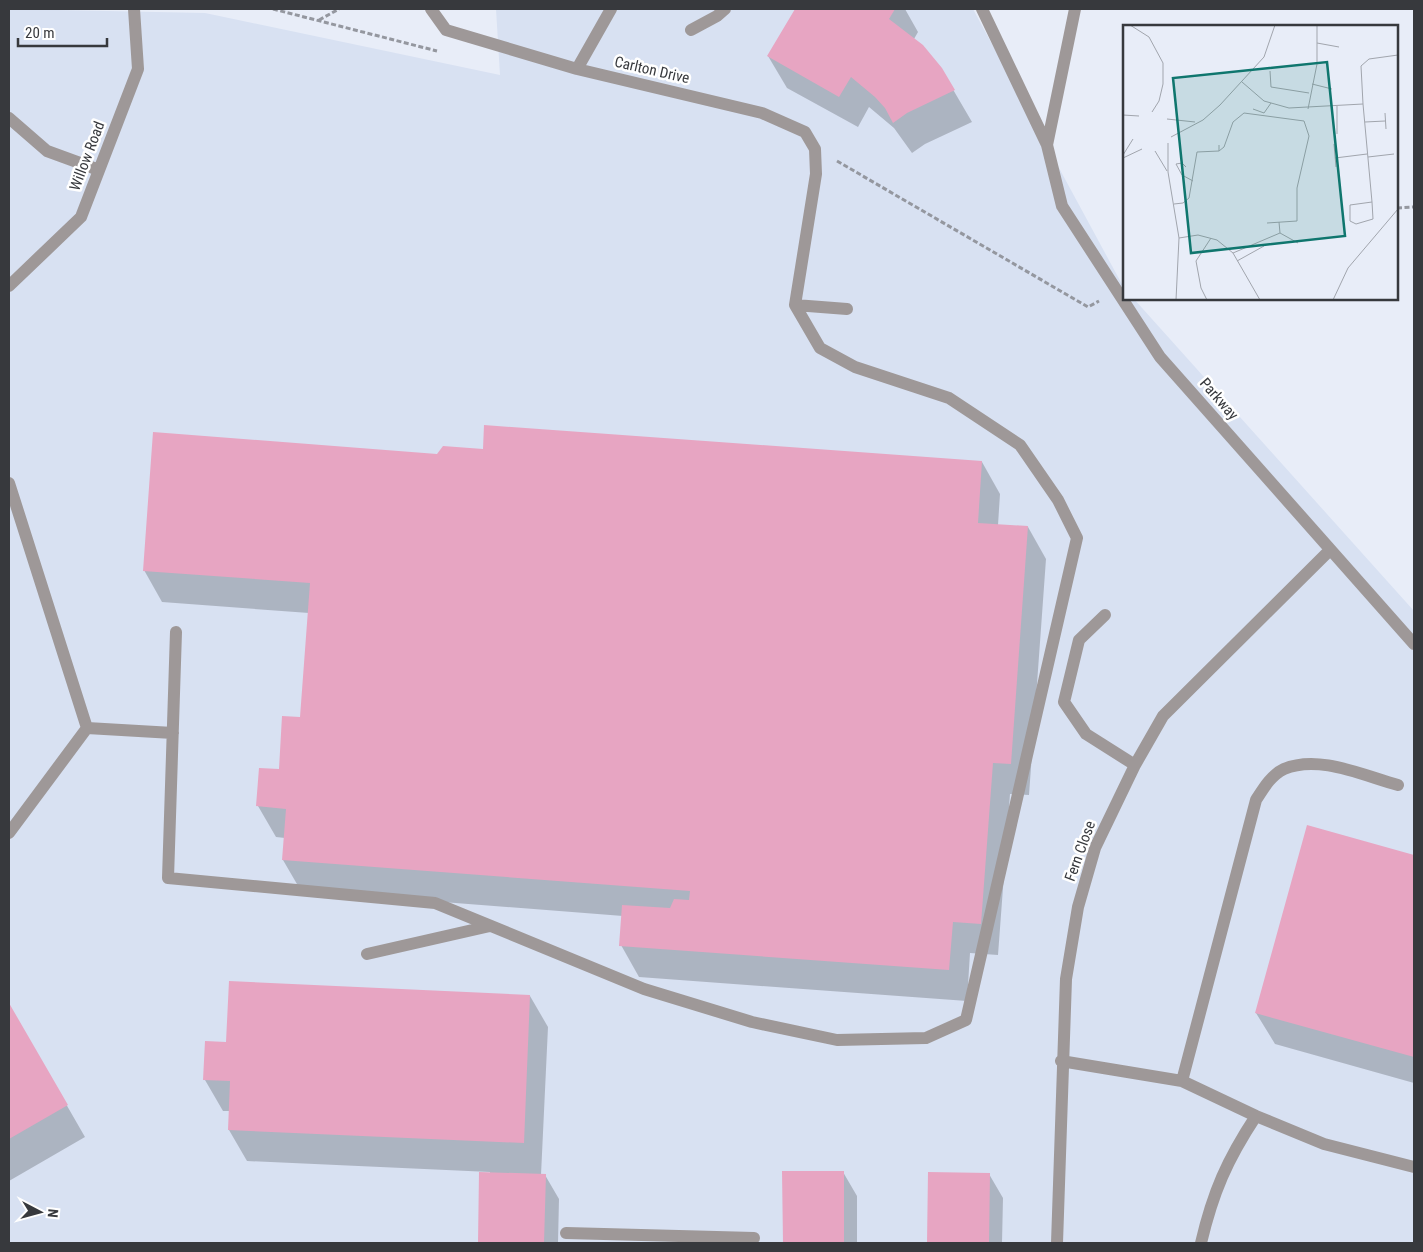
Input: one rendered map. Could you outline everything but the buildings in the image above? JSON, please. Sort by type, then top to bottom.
[{"type":"street","name":"Willow Road","points":[[9,286],[81,217],[138,69],[134,9]]},
{"type":"street","name":"Carlton Drive","points":[[431,9],[446,30],[577,69],[762,113],[805,132],[815,148]]},
{"type":"street","points":[[577,69],[611,9]]},
{"type":"street","points":[[691,30],[718,16],[725,9]]},
{"type":"street","name":"Parkway","points":[[982,9],[1046,145],[1062,206],[1160,357],[1414,644]]},
{"type":"street","points":[[1046,145],[1075,9]]},
{"type":"street","points":[[9,118],[48,151],[99,170]]},
{"type":"street","points":[[176,632],[168,878],[434,903],[644,989],[752,1022],[837,1040],[926,1038],[966,1020],[1077,538],[1058,500],[1020,445],[949,398],[855,367],[820,348],[795,305],[813,200],[815,148]]},
{"type":"street","points":[[795,305],[846,309]]},
{"type":"street","points":[[9,483],[87,728]]},
{"type":"street","name":"Fern Close","points":[[1056,1243],[1061,1061],[1066,979],[1078,907],[1095,848],[1135,765],[1163,716],[1330,550]]},
{"type":"street","points":[[1105,615],[1079,640],[1064,702],[1086,734],[1135,765]]},
{"type":"street","points":[[87,728],[173,733]]},
{"type":"street","points":[[9,833],[87,728]]},
{"type":"street","points":[[1182,1081],[1256,800],[1270,780],[1284,770],[1305,764],[1330,766],[1398,786]]},
{"type":"street","points":[[367,954],[490,926]]},
{"type":"street","points":[[1061,1061],[1182,1081],[1256,1116],[1324,1144],[1414,1167]]},
{"type":"street","points":[[1201,1243],[1213,1196],[1224,1170],[1256,1116]]},
{"type":"street","points":[[566,1233],[644,1239],[754,1238]]},
{"type":"path","points":[[273,9],[441,52]]},
{"type":"path","points":[[318,20],[339,9]]},
{"type":"path","points":[[815,148],[1088,308],[1117,291]]},
{"type":"path","points":[[1398,208],[1414,207]]},
{"type":"shaded area","points":[[9,9],[205,13],[500,75],[496,9],[973,9],[1123,286],[1123,300],[1135,300],[1414,611],[1414,1243],[9,1243]]}]
